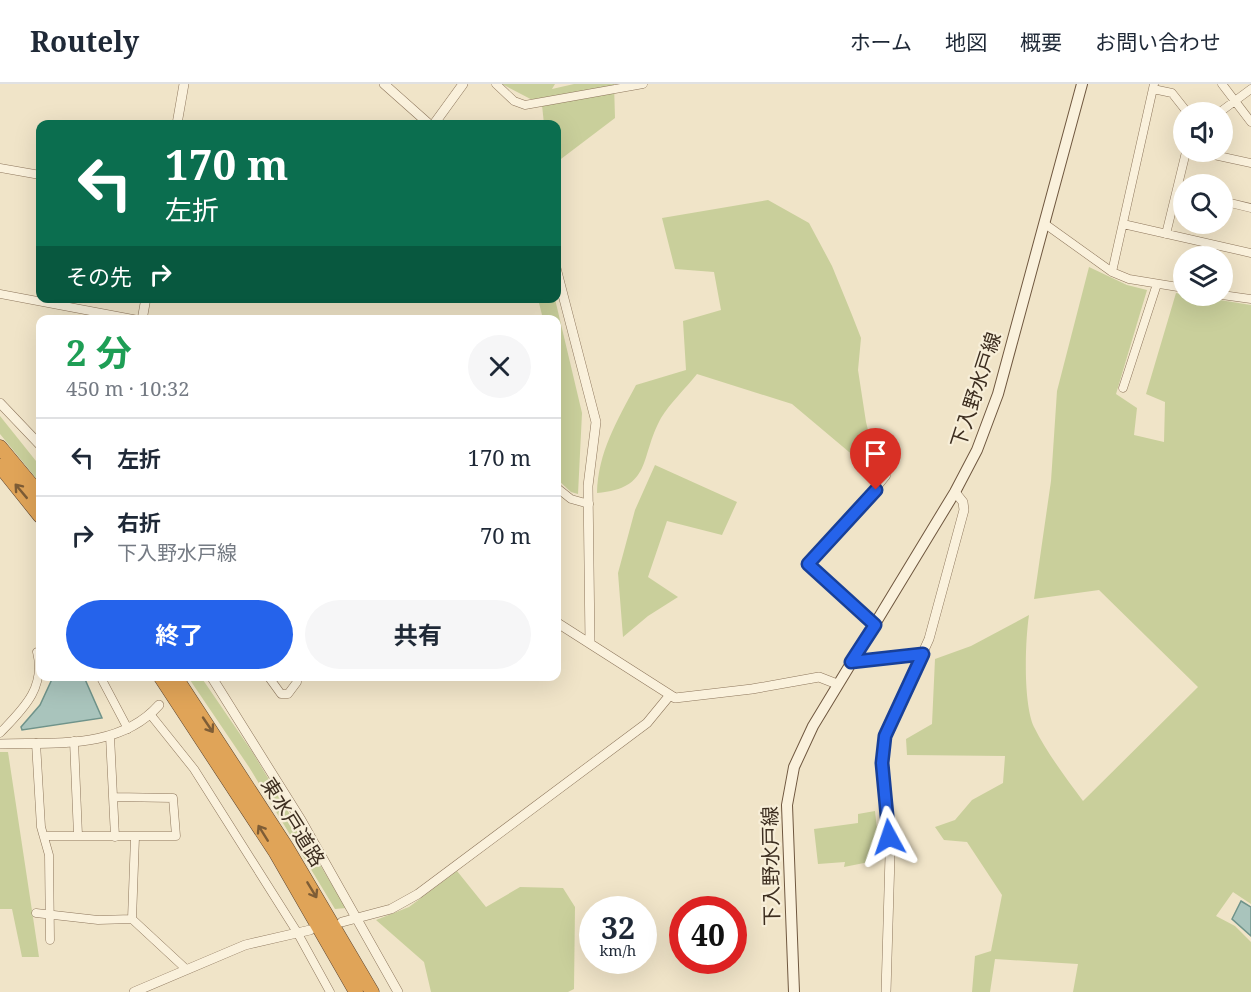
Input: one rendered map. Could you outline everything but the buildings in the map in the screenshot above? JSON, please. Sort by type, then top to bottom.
[{"type":"highway","points":[[0,447],[36,490]]},
{"type":"highway","points":[[0,466],[36,511]]},
{"type":"highway","name":"東水戸道路","points":[[163,681],[276,854],[356,992]]},
{"type":"highway","name":"東水戸道路","points":[[179,681],[270,820],[372,992]]},
{"type":"main road","name":"下入野水戸線","points":[[794,992],[786,819],[788,791],[800,752],[837,684],[955,492],[977,450],[998,394],[1082,84]]},
{"type":"street","points":[[178,120],[184,84]]},
{"type":"street","points":[[384,84],[426,120]]},
{"type":"street","points":[[434,120],[462,84]]},
{"type":"street","points":[[496,84],[514,101],[525,105],[643,84]]},
{"type":"street","points":[[1222,84],[1251,122]]},
{"type":"street","points":[[1112,272],[1154,86],[1172,93],[1179,102]]},
{"type":"street","points":[[1232,102],[1251,89]]},
{"type":"street","points":[[1233,159],[1251,163]]},
{"type":"street","points":[[0,168],[36,174]]},
{"type":"street","points":[[1233,204],[1251,208]]},
{"type":"street","points":[[1166,234],[1173,211]]},
{"type":"street","points":[[1045,224],[1112,272],[1129,279],[1173,286]]},
{"type":"street","points":[[1123,225],[1251,253]]},
{"type":"street","points":[[1123,387],[1157,284]]},
{"type":"street","points":[[561,287],[596,422],[588,486],[591,643]]},
{"type":"street","points":[[0,294],[36,301]]},
{"type":"street","points":[[1233,297],[1251,299]]},
{"type":"street","points":[[48,303],[113,315]]},
{"type":"street","points":[[0,403],[36,441]]},
{"type":"street","points":[[875,625],[808,564],[838,534],[886,476]]},
{"type":"street","points":[[561,491],[571,499],[589,504]]},
{"type":"street","points":[[886,992],[890,856],[882,763],[885,736],[923,654],[938,613],[964,510],[963,502],[955,492]]},
{"type":"street","points":[[561,625],[670,695],[681,699],[819,677],[837,684]]},
{"type":"street","points":[[851,662],[923,654]]},
{"type":"street","points":[[0,733],[30,701],[39,681]]},
{"type":"street","points":[[103,681],[128,729]]},
{"type":"street","points":[[214,681],[266,761],[398,992]]},
{"type":"street","points":[[272,681],[281,694],[288,694],[297,681]]},
{"type":"street","points":[[342,922],[357,920],[391,909],[418,894],[647,723],[670,695]]},
{"type":"street","points":[[0,744],[74,741],[110,736],[128,729],[159,705]]},
{"type":"street","points":[[150,714],[194,769],[297,932],[330,992]]},
{"type":"street","points":[[110,736],[115,837]]},
{"type":"street","points":[[74,741],[78,835]]},
{"type":"street","points":[[36,742],[44,836],[49,855],[50,940]]},
{"type":"street","points":[[44,836],[176,836],[173,798],[114,797]]},
{"type":"street","points":[[132,920],[135,837]]},
{"type":"street","points":[[36,913],[98,920],[132,920],[186,969]]},
{"type":"street","points":[[134,992],[245,945],[310,930]]},
{"type":"green space","points":[[502,84],[555,84],[552,89],[574,84],[614,84],[615,118],[561,159],[561,120],[544,120],[542,105]]},
{"type":"green space","points":[[768,200],[809,223],[832,266],[852,315],[861,338],[858,370],[866,422],[880,478],[792,404],[697,374],[661,418],[642,469],[636,478],[628,485],[615,490],[597,493],[605,450],[636,385],[686,370],[683,321],[721,310],[714,272],[675,269],[662,218]]},
{"type":"green space","points":[[1089,267],[1127,285],[1147,290],[1116,394],[1137,408],[1134,435],[1164,442],[1165,402],[1146,394],[1173,303],[1173,306],[1233,306],[1233,302],[1251,305],[1251,904],[1233,892],[1216,916],[1235,926],[1251,942],[1251,992],[1073,992],[1078,964],[995,959],[990,992],[972,992],[975,956],[991,951],[1002,895],[967,842],[944,840],[935,827],[955,820],[972,800],[1003,783],[1005,756],[907,755],[906,739],[932,724],[935,659],[971,646],[1029,615],[1026,672],[1030,716],[1045,746],[1083,801],[1198,687],[1099,590],[1034,599],[1051,481],[1057,391]]},
{"type":"green space","points":[[539,303],[556,303],[559,315],[542,315]]},
{"type":"green space","points":[[561,324],[582,413],[578,494],[571,492],[561,483]]},
{"type":"green space","points":[[0,416],[36,461],[36,478],[0,434]]},
{"type":"green space","points":[[655,465],[737,502],[722,535],[667,521],[648,577],[678,597],[648,616],[623,637],[618,573],[635,510]]},
{"type":"green space","points":[[191,681],[204,681],[253,753],[346,908],[335,909],[249,767]]},
{"type":"green space","points":[[0,752],[8,752],[39,957],[22,957],[12,909],[0,909]]},
{"type":"green space","points":[[875,811],[879,848],[874,861],[844,867],[845,862],[818,864],[814,829],[858,823],[858,814]]},
{"type":"green space","points":[[457,871],[486,907],[520,887],[563,888],[575,907],[574,989],[568,992],[431,992],[424,962],[376,920],[409,907]]},
{"type":"water","points":[[51,681],[86,681],[102,718],[22,730],[21,727],[40,705]]},
{"type":"water","points":[[1241,901],[1251,907],[1251,936],[1232,919]]},
{"type":"route","points":[[876,490],[808,564],[875,625],[851,662],[923,654],[885,736],[882,763],[889,837]]}]
